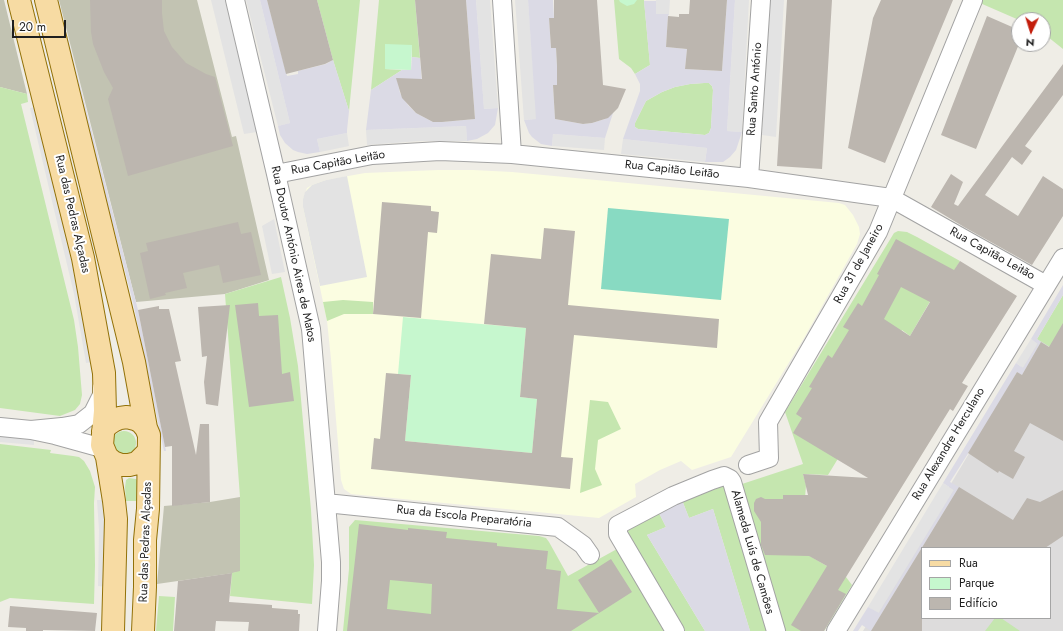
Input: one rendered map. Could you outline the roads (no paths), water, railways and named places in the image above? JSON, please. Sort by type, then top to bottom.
[{"type":"main road","name":"Rua das Pedras Alçadas","points":[[19,0],[83,258],[104,373],[107,435],[116,519],[113,631]]},
{"type":"main road","name":"Rua das Pedras Alçadas","points":[[46,0],[125,321],[146,428],[149,435],[148,509],[143,631]]},
{"type":"main road","points":[[146,428],[135,419],[127,417],[107,435],[113,462],[129,466],[137,463],[148,452]]},
{"type":"main road","points":[[136,631],[146,540]]},
{"type":"street","name":"Rua Doutor António Aires de Matos","points":[[234,0],[276,174],[311,329],[331,562],[327,631]]},
{"type":"street","points":[[502,0],[512,154]]},
{"type":"street","name":"Rua Santo António","points":[[749,178],[761,0]]},
{"type":"street","name":"Rua 31 de Janeiro","points":[[748,465],[769,458],[768,422],[878,232],[973,0]]},
{"type":"street","name":"Rua Capitão Leitão","points":[[276,174],[372,155],[440,151],[512,154],[749,178],[891,198],[1046,285]]},
{"type":"street","name":"Rua Alexandre Herculano","points":[[836,631],[1063,258]]},
{"type":"street","points":[[31,430],[79,424],[93,413],[102,395],[104,373]]},
{"type":"street","points":[[0,427],[31,430],[55,435],[107,435]]},
{"type":"street","points":[[62,427],[77,427],[107,435]]},
{"type":"street","name":"Alameda Luís de Camões","points":[[675,631],[618,534],[618,525],[673,496],[724,476],[732,482],[776,631]]},
{"type":"street","name":"Rua da Escola Preparatória","points":[[326,503],[558,527],[583,545],[590,555]]}]
